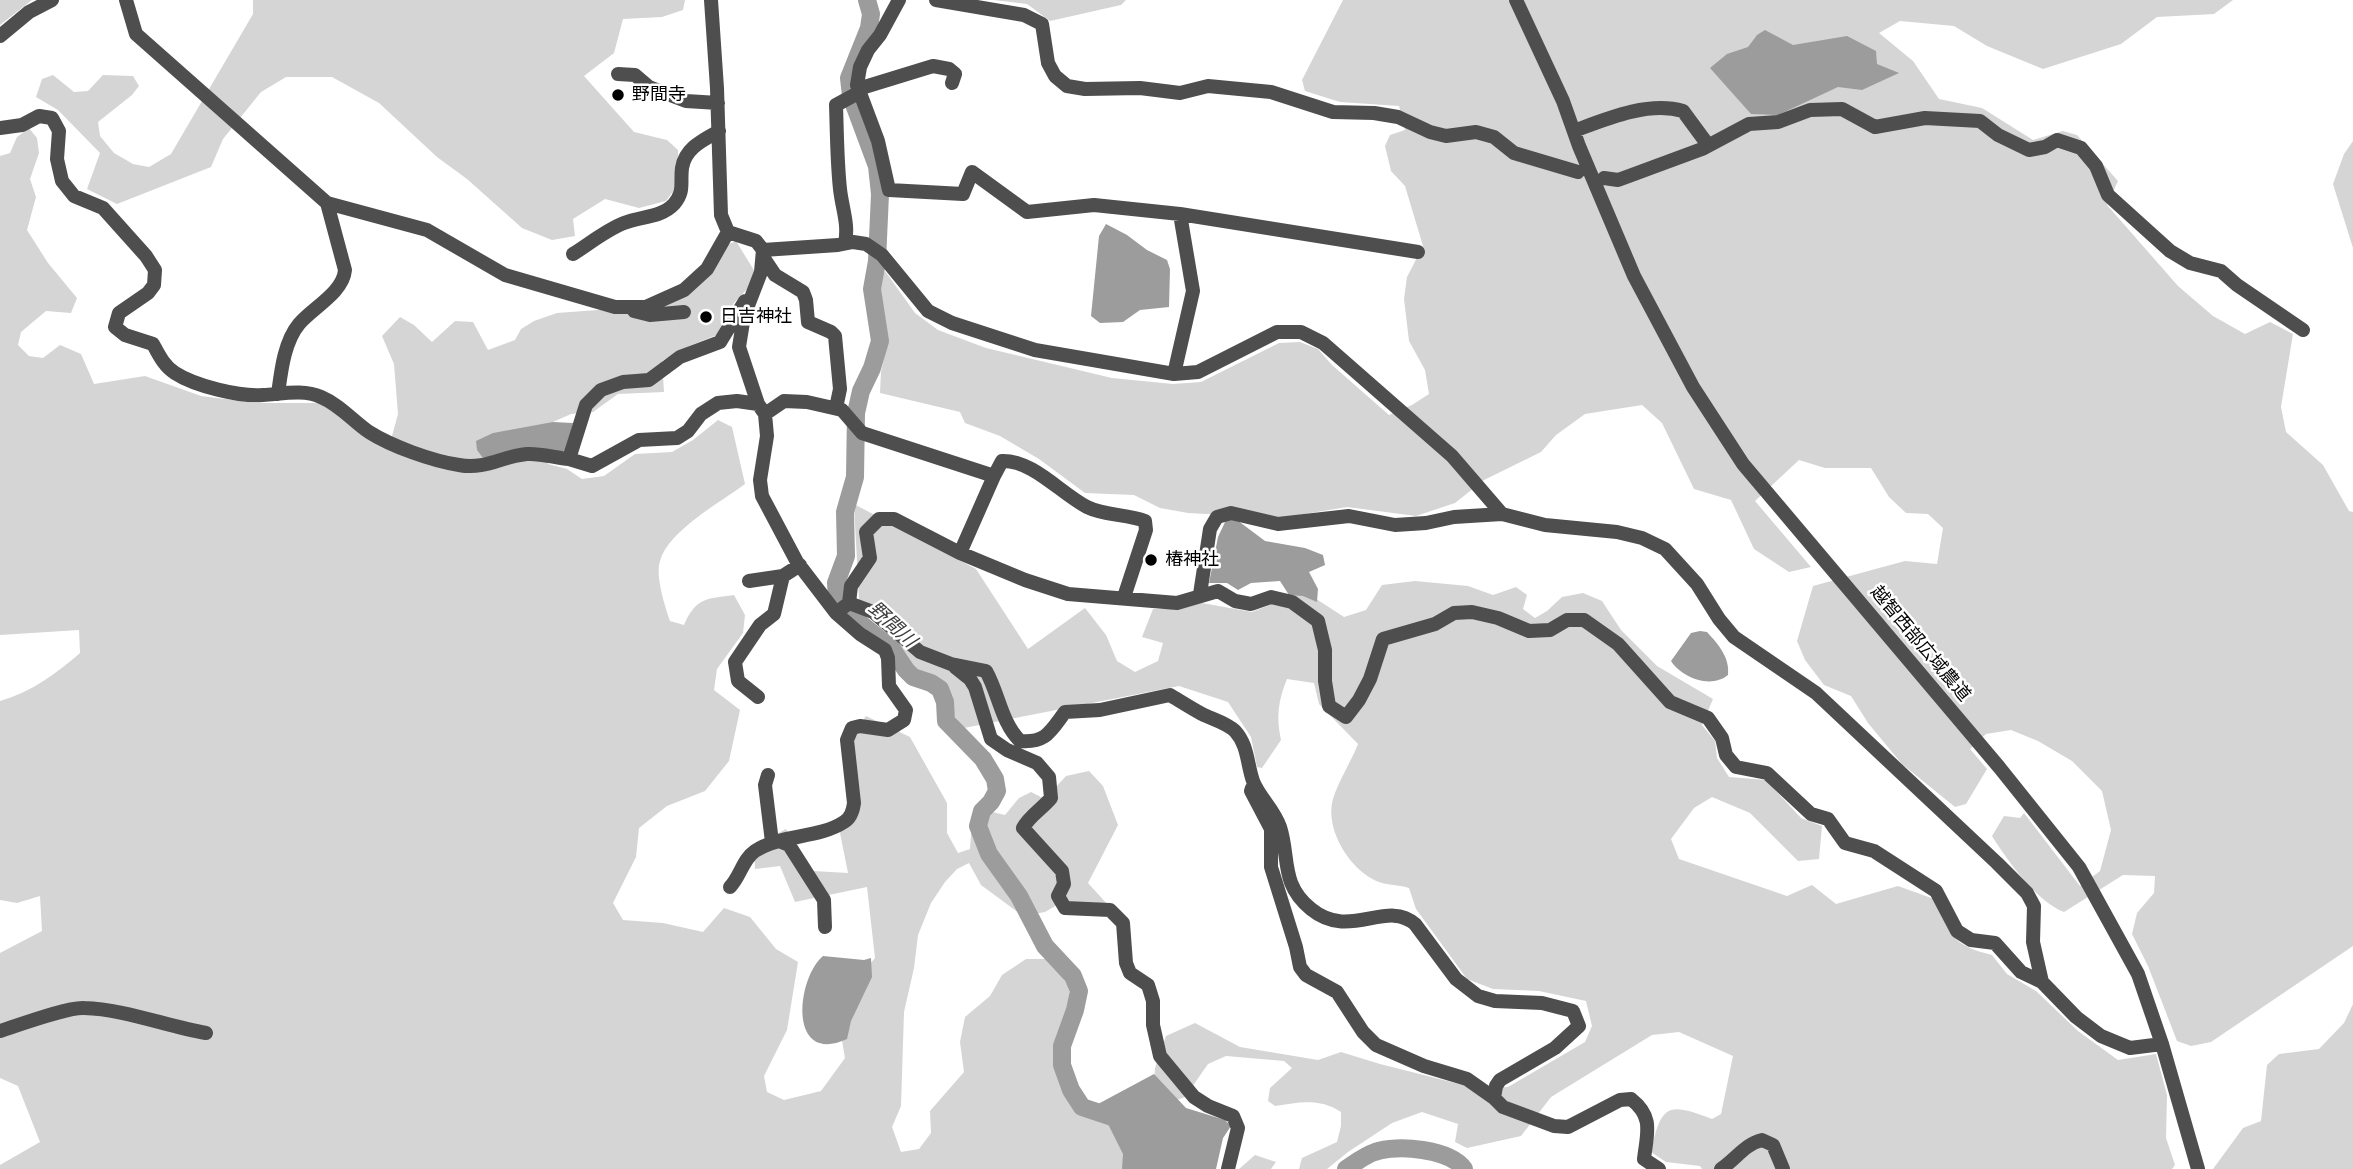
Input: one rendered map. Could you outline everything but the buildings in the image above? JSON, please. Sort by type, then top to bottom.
[{"type":"street","points":[[0,36],[29,12],[52,0]]},
{"type":"street","points":[[127,0],[136,34],[327,203],[427,230],[505,275],[650,315],[684,312]]},
{"type":"street","points":[[622,307],[646,307],[684,290],[707,269],[728,232],[722,215],[718,103],[710,0]]},
{"type":"street","points":[[899,0],[860,67],[859,90],[878,141],[889,190],[963,194],[972,172],[1027,212],[1094,205],[1180,214],[1418,252]]},
{"type":"street","points":[[936,0],[1024,15],[1042,24],[1048,63],[1055,76],[1067,86],[1085,89],[1140,88],[1180,93],[1208,86],[1270,92],[1333,112],[1374,113],[1398,117],[1430,132],[1446,136],[1476,132],[1494,137],[1514,153],[1578,172]]},
{"type":"street","name":"越智西部広域農道","points":[[1516,0],[1563,101],[1581,151],[1634,276],[1693,387],[1743,464],[1999,767],[2079,867],[2138,974],[2162,1044],[2198,1169]]},
{"type":"street","points":[[845,243],[848,229],[841,196],[836,105],[859,90],[933,66],[949,69],[955,74],[952,83]]},
{"type":"street","points":[[618,74],[635,75],[649,87],[686,101],[718,103]]},
{"type":"street","points":[[1574,131],[1614,117],[1669,107],[1683,111],[1708,145]]},
{"type":"street","points":[[1604,178],[1618,180],[1708,145],[1749,124],[1778,122],[1810,110],[1842,109],[1875,127],[1925,118],[1980,121],[1998,135],[2029,150],[2045,147],[2057,140],[2081,148],[2096,166],[2109,195],[2169,251],[2190,264],[2221,271],[2237,285],[2304,330]]},
{"type":"street","points":[[0,128],[22,125],[39,116],[52,118],[59,131],[57,159],[62,181],[74,196],[103,208],[146,256],[155,270],[154,285],[148,293],[119,313],[115,327],[125,335],[153,344],[164,363],[195,383],[259,396],[294,392],[320,396],[368,431],[396,447],[458,465],[483,467],[526,454],[569,459],[592,466],[639,440],[677,438],[688,431],[701,414],[718,403],[737,401],[761,409],[784,401],[807,402],[842,410],[862,433],[994,476]]},
{"type":"street","points":[[573,254],[624,222],[662,213],[673,205],[683,189],[681,169],[685,157],[698,142],[719,131]]},
{"type":"street","points":[[278,394],[292,335],[299,323],[318,308],[345,278],[327,203]]},
{"type":"street","points":[[1174,374],[1193,291],[1180,214]]},
{"type":"street","points":[[728,232],[756,241],[775,275],[803,292],[808,322],[831,332],[835,337],[841,389],[836,408]]},
{"type":"street","points":[[763,254],[853,242],[866,244],[882,255],[928,311],[952,323],[1035,350],[1174,374],[1198,372],[1277,332],[1301,332],[1323,343],[1452,456],[1502,514]]},
{"type":"street","points":[[730,887],[750,854],[776,841],[830,828],[846,821],[853,813],[854,803],[847,740],[852,728],[860,726],[888,730],[904,720],[906,710],[889,686],[886,650],[860,634],[836,613],[800,565],[762,496],[761,480],[767,436],[761,409],[739,346],[744,316],[761,272],[763,254]]},
{"type":"street","points":[[569,459],[586,405],[601,390],[623,382],[649,380],[680,357],[720,342],[737,311],[753,291]]},
{"type":"street","points":[[960,553],[1002,461],[1013,461],[1088,508],[1145,521],[1146,530],[1124,597]]},
{"type":"street","points":[[1200,594],[1210,529],[1217,517],[1231,513],[1278,524],[1349,516],[1395,525],[1502,514],[1545,525],[1617,532],[1642,538],[1665,549],[1697,584],[1719,619],[1734,636],[1816,692],[2027,893],[2034,906],[2033,942],[2042,982]]},
{"type":"street","points":[[836,613],[849,603],[851,586],[870,558],[866,532],[879,519],[894,519],[960,553],[1025,580],[1068,594],[1177,603],[1200,594],[1218,591],[1235,601],[1251,604],[1271,597],[1292,602],[1318,621],[1325,649],[1325,681],[1329,706],[1346,717],[1370,679],[1383,639],[1435,624],[1454,613],[1472,612],[1498,618],[1529,631],[1550,630],[1567,620],[1584,620],[1618,644],[1670,702],[1708,718],[1722,737],[1726,755],[1736,767],[1767,773],[1811,814],[1828,819],[1845,843],[1874,851],[1936,891],[1957,931],[1971,940],[1995,943],[2021,972],[2042,982],[2076,1017],[2101,1036],[2130,1048],[2162,1044]]},
{"type":"street","points":[[749,582],[783,576],[800,565]]},
{"type":"street","points":[[758,697],[738,681],[735,663],[760,625],[774,614],[783,576]]},
{"type":"street","points":[[849,603],[873,612],[920,652],[951,664],[986,671],[1010,731],[1020,741],[1036,742],[1049,733],[1065,712],[1100,710],[1170,695],[1234,730],[1245,749],[1254,783],[1270,805],[1280,827],[1286,870],[1294,889],[1310,909],[1333,922],[1360,922],[1395,914],[1407,917],[1456,979],[1478,996],[1495,1001],[1542,1003],[1573,1011],[1578,1026],[1572,1035],[1500,1080],[1494,1098]]},
{"type":"street","points":[[951,664],[970,679],[975,687],[991,739],[1007,750],[1037,763],[1049,777],[1051,798],[1041,811],[1027,819],[1023,828],[1062,871],[1064,884],[1058,896],[1065,908],[1110,910],[1123,923],[1126,963],[1130,973],[1148,985],[1153,1001],[1153,1025],[1160,1056],[1194,1097],[1233,1116],[1238,1128],[1228,1169]]},
{"type":"street","points":[[768,775],[765,785],[776,841]]},
{"type":"street","points":[[1254,783],[1251,790],[1271,830],[1271,867],[1300,967],[1306,975],[1337,992],[1363,1032],[1376,1045],[1424,1066],[1467,1079],[1503,1107],[1554,1126],[1568,1127],[1620,1100],[1631,1099],[1641,1107],[1648,1119],[1644,1159],[1660,1169]]},
{"type":"street","points":[[776,841],[789,845],[824,900],[825,927]]},
{"type":"street","points":[[0,1031],[82,1007],[206,1033]]},
{"type":"street","points":[[1721,1169],[1734,1160],[1749,1143],[1762,1139],[1773,1145],[1783,1169]]},
{"type":"shaded area","points":[[0,0],[32,0],[0,25]]},
{"type":"shaded area","points":[[253,0],[685,0],[683,10],[662,17],[623,19],[614,53],[584,76],[634,132],[667,140],[678,150],[679,183],[666,201],[639,208],[605,199],[573,219],[575,236],[552,240],[522,228],[467,179],[437,157],[379,103],[332,77],[286,77],[261,92],[223,139],[211,167],[117,204],[87,189],[100,153],[58,110],[36,97],[42,79],[53,75],[74,92],[88,91],[103,75],[133,76],[139,86],[132,95],[98,122],[100,136],[114,153],[133,164],[149,167],[171,154],[253,14]]},
{"type":"shaded area","points":[[994,0],[1126,0],[1121,5],[1050,21],[1027,4]]},
{"type":"shaded area","points":[[1343,0],[2233,0],[2214,14],[2157,17],[2121,44],[2043,69],[1987,46],[1954,26],[1900,21],[1879,33],[1913,61],[1939,99],[1982,108],[2033,140],[2063,131],[2077,135],[2118,181],[2107,205],[2178,286],[2213,316],[2245,334],[2270,322],[2293,334],[2281,407],[2286,432],[2323,465],[2349,511],[2353,512],[2353,946],[2211,1042],[2191,1046],[2177,1041],[2148,966],[2132,934],[2137,913],[2154,893],[2155,876],[2123,875],[2064,912],[2033,890],[1992,836],[2004,816],[2020,818],[2024,813],[2080,886],[2100,871],[2111,830],[2102,791],[2072,761],[2038,741],[2011,730],[1986,734],[1970,749],[1987,769],[1966,804],[1955,807],[1902,764],[1868,723],[1851,696],[1824,685],[1805,660],[1797,641],[1813,586],[1905,561],[1937,564],[1943,528],[1928,514],[1906,513],[1889,497],[1871,468],[1825,468],[1799,460],[1755,501],[1811,567],[1789,572],[1754,549],[1731,500],[1694,489],[1662,423],[1642,405],[1585,414],[1556,435],[1541,452],[1484,480],[1455,503],[1416,516],[1347,507],[1280,518],[1188,513],[1160,508],[1134,495],[1085,493],[1039,459],[1000,436],[965,423],[960,412],[880,393],[881,372],[888,340],[881,291],[881,274],[885,271],[915,313],[938,330],[986,348],[1112,378],[1173,384],[1201,382],[1279,343],[1300,342],[1318,349],[1332,365],[1389,415],[1429,394],[1425,370],[1409,341],[1404,299],[1407,277],[1423,246],[1405,186],[1391,171],[1385,146],[1390,135],[1405,130],[1399,106],[1340,102],[1305,91],[1302,80]]},
{"type":"shaded area","points":[[1765,30],[1793,45],[1847,36],[1876,51],[1877,64],[1899,73],[1862,90],[1838,87],[1778,115],[1751,114],[1710,68],[1727,54],[1748,47],[1757,35]]},
{"type":"shaded area","points":[[29,128],[37,138],[39,153],[30,179],[36,197],[27,230],[48,263],[77,298],[71,313],[46,311],[21,332],[18,345],[29,356],[43,358],[60,345],[81,354],[94,384],[145,376],[201,396],[257,403],[319,403],[337,413],[365,436],[392,436],[398,414],[394,364],[382,336],[400,317],[414,325],[432,342],[455,321],[473,322],[488,350],[515,340],[521,329],[557,313],[665,305],[727,245],[736,241],[755,272],[750,286],[734,303],[717,335],[662,361],[664,392],[618,394],[593,412],[571,414],[553,422],[539,446],[548,464],[567,469],[582,479],[604,476],[635,454],[672,452],[693,440],[718,420],[732,427],[745,484],[684,528],[665,550],[659,567],[661,591],[670,621],[684,625],[693,609],[703,601],[734,595],[745,615],[743,633],[717,669],[714,690],[740,710],[729,761],[705,791],[667,806],[639,828],[636,857],[613,903],[623,920],[663,923],[703,932],[724,908],[750,917],[776,949],[798,962],[787,1030],[764,1076],[767,1092],[784,1100],[821,1091],[845,1058],[839,1023],[861,975],[875,958],[867,887],[795,902],[780,866],[755,869],[754,846],[786,829],[813,871],[848,873],[839,828],[858,780],[850,741],[866,716],[910,737],[947,803],[947,833],[958,853],[970,849],[972,822],[988,811],[1005,815],[1019,798],[1031,792],[1045,799],[1066,776],[1089,771],[1103,786],[1118,825],[1088,883],[1108,905],[1057,905],[1045,912],[1023,916],[981,885],[969,863],[957,869],[931,903],[918,935],[904,1012],[901,1106],[892,1127],[901,1152],[919,1149],[931,1133],[930,1111],[964,1072],[960,1042],[965,1017],[990,996],[1002,975],[1026,959],[1050,959],[1060,971],[1070,993],[1069,1014],[1059,1052],[1086,1102],[1111,1110],[1141,1169],[0,1169],[0,1165],[40,1142],[18,1086],[0,1078],[0,953],[42,931],[40,896],[17,903],[0,900],[0,701],[43,682],[80,653],[79,630],[0,635],[0,156],[10,153],[17,137]]},
{"type":"shaded area","points":[[2353,141],[2353,248],[2333,184],[2344,154]]},
{"type":"shaded area","points":[[1106,224],[1167,260],[1170,269],[1169,307],[1140,310],[1123,322],[1100,323],[1091,316],[1099,236]]},
{"type":"shaded area","points":[[553,422],[573,423],[566,451],[483,458],[477,450],[476,441],[493,433]]},
{"type":"shaded area","points":[[854,504],[976,569],[1028,649],[1085,608],[1106,635],[1117,661],[1135,672],[1158,661],[1163,643],[1142,637],[1153,609],[1174,609],[1202,603],[1252,612],[1304,591],[1344,617],[1366,610],[1382,585],[1415,581],[1468,586],[1493,595],[1516,587],[1527,595],[1523,609],[1535,618],[1562,597],[1583,593],[1602,601],[1621,630],[1657,666],[1713,699],[1702,725],[1715,741],[1717,758],[1729,777],[1766,780],[1801,818],[1822,826],[1819,859],[1798,861],[1750,813],[1712,797],[1694,808],[1671,839],[1679,859],[1787,896],[1812,885],[1836,904],[1898,886],[1934,899],[1954,937],[1968,947],[1992,955],[2007,974],[2036,991],[2078,1031],[2118,1060],[2156,1054],[2167,1095],[2166,1138],[2175,1165],[2172,1169],[1702,1169],[1700,1166],[1666,1162],[1651,1152],[1663,1116],[1676,1109],[1712,1119],[1721,1114],[1733,1056],[1679,1032],[1652,1035],[1551,1097],[1521,1136],[1467,1148],[1455,1142],[1458,1124],[1422,1112],[1392,1123],[1327,1169],[1299,1169],[1302,1158],[1337,1142],[1341,1112],[1317,1103],[1301,1102],[1275,1106],[1268,1101],[1270,1088],[1292,1068],[1284,1061],[1226,1056],[1208,1064],[1185,1097],[1169,1103],[1154,1084],[1155,1068],[1166,1036],[1195,1023],[1240,1047],[1318,1060],[1341,1052],[1479,1089],[1508,1087],[1585,1042],[1592,1026],[1586,1001],[1539,991],[1493,989],[1467,979],[1416,909],[1409,888],[1371,878],[1351,861],[1337,837],[1331,811],[1335,792],[1358,744],[1319,704],[1314,683],[1287,679],[1279,709],[1281,740],[1262,768],[1257,767],[1251,737],[1228,702],[1179,686],[964,728],[859,599]]},
{"type":"shaded area","points":[[1226,520],[1237,520],[1265,541],[1305,548],[1323,555],[1325,565],[1309,572],[1318,589],[1317,602],[1303,596],[1289,595],[1280,581],[1251,583],[1238,590],[1227,583],[1209,583],[1218,537]]},
{"type":"shaded area","points":[[1707,632],[1725,657],[1728,675],[1721,679],[1697,680],[1682,672],[1671,661],[1691,633]]},
{"type":"shaded area","points":[[823,956],[864,960],[871,958],[872,977],[851,1021],[847,1039],[828,1044],[815,1041],[806,1031],[803,1016],[807,982]]},
{"type":"shaded area","points":[[2353,1004],[2353,1169],[2213,1169],[2243,1128],[2261,1121],[2267,1065],[2279,1054],[2319,1049],[2344,1023]]},
{"type":"shaded area","points":[[1154,1074],[1186,1108],[1225,1120],[1231,1126],[1223,1138],[1216,1169],[1122,1169],[1123,1154],[1098,1104]]},
{"type":"shaded area","points":[[1255,1155],[1276,1162],[1271,1169],[1239,1169]]},
{"type":"waterway","name":"野間川","points":[[867,0],[871,14],[869,28],[849,78],[851,96],[877,166],[880,194],[877,261],[872,289],[880,341],[872,368],[861,391],[856,413],[855,477],[845,512],[846,556],[836,583],[837,598],[850,615],[892,649],[913,677],[940,689],[945,702],[946,721],[983,759],[995,779],[997,791],[982,811],[978,826],[989,854],[1019,896],[1045,946],[1073,976],[1079,991],[1062,1046],[1062,1065],[1071,1090],[1082,1107],[1127,1122]]},
{"type":"waterway","name":"野間川","points":[[1346,1169],[1371,1153],[1396,1148],[1435,1153],[1457,1162],[1464,1169]]},
{"type":"place","name":"野間寺","points":[[618,95]]},
{"type":"place","name":"日吉神社","points":[[706,317]]},
{"type":"place","name":"椿神社","points":[[1151,560]]}]
